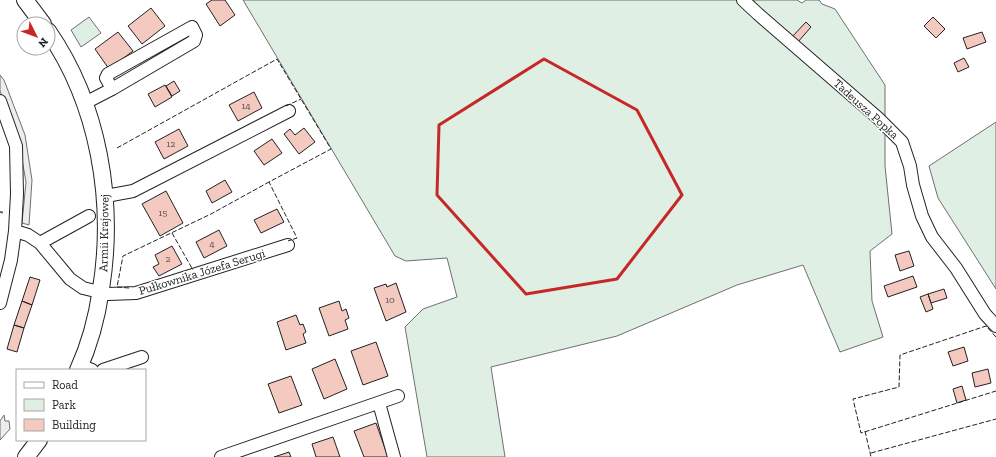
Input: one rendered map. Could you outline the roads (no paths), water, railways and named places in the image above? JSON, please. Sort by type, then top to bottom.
[{"type":"main road","points":[[25,0],[37,16]]},
{"type":"main road","name":"Armii Krajowej","points":[[56,44],[65,58],[85,103],[96,141],[106,196],[105,253],[101,292],[95,323],[83,368]]},
{"type":"main road","points":[[26,457],[38,441]]},
{"type":"street","name":"Tadeusza Popka","points":[[743,0],[878,118],[902,142],[922,216],[932,237],[956,268],[985,314],[996,326]]},
{"type":"street","points":[[85,103],[112,89],[194,41],[196,35],[192,27],[108,74],[106,78],[112,89]]},
{"type":"street","points":[[0,101],[16,146],[17,194],[15,231],[11,260],[0,303]]},
{"type":"street","points":[[106,196],[133,191],[288,111]]},
{"type":"street","points":[[40,242],[89,216]]},
{"type":"street","name":"Pułkownika Józefa Serugi","points":[[15,231],[28,235],[40,242],[70,279],[83,288],[108,294],[136,293],[288,245]]},
{"type":"street","points":[[107,369],[142,357]]},
{"type":"street","points":[[221,457],[379,404],[398,396]]},
{"type":"street","points":[[379,404],[394,457]]}]
